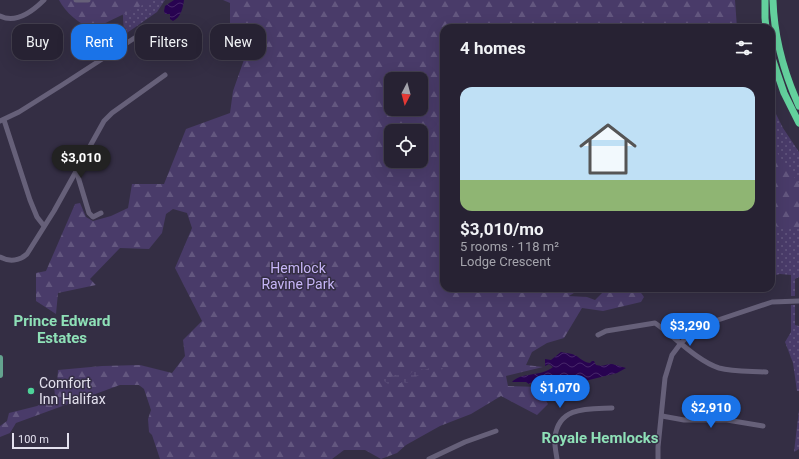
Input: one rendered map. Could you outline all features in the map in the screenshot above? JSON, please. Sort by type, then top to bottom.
[{"type":"highway","points":[[764,0],[766,24]]},
{"type":"highway","points":[[773,0],[774,24]]},
{"type":"highway","points":[[778,0],[778,39]]},
{"type":"highway","points":[[775,28],[787,75],[799,106]]},
{"type":"highway","points":[[775,66],[784,93],[799,123]]},
{"type":"main road","points":[[0,358],[0,375]]},
{"type":"street","points":[[0,16],[11,19],[29,13],[44,0]]},
{"type":"street","points":[[76,0],[88,0]]},
{"type":"street","points":[[44,226],[37,217],[30,200],[2,121],[62,85],[135,38]]},
{"type":"street","points":[[0,257],[6,260],[12,260],[24,256],[44,226],[104,121],[112,113],[165,75]]},
{"type":"street","points":[[76,170],[89,213],[93,217],[101,213]]},
{"type":"street","points":[[658,459],[667,369],[672,355],[681,343],[695,330],[715,321],[772,302],[799,301]]},
{"type":"street","points":[[598,335],[606,331],[655,323],[709,364],[721,368],[766,372]]},
{"type":"street","points":[[557,459],[555,437],[564,417],[570,412],[578,410],[612,408]]},
{"type":"street","points":[[662,416],[690,420],[727,420],[763,426]]},
{"type":"street","points":[[429,459],[465,442],[496,431]]},
{"type":"green space","points":[[59,0],[153,0],[103,24],[83,24],[73,18]]},
{"type":"green space","points":[[122,0],[165,0],[157,12],[140,24],[135,24],[135,27],[127,33],[127,24],[123,24]]},
{"type":"green space","name":"Hemlock Ravine Park","points":[[223,0],[735,0],[737,24],[440,24],[440,292],[576,292],[569,296],[587,297],[595,300],[602,293],[640,292],[644,297],[641,302],[603,311],[582,308],[564,338],[547,343],[532,352],[526,365],[543,367],[506,376],[508,386],[538,387],[548,404],[537,415],[501,396],[471,414],[440,426],[406,445],[397,453],[381,459],[365,450],[344,450],[332,459],[160,459],[152,435],[149,432],[148,419],[151,410],[144,389],[139,385],[120,385],[16,423],[10,433],[0,437],[0,426],[7,421],[9,413],[37,406],[55,396],[54,386],[57,384],[58,370],[102,366],[140,365],[172,373],[185,356],[183,340],[202,321],[175,268],[192,228],[187,213],[173,209],[166,214],[162,233],[149,249],[120,248],[90,279],[96,285],[58,293],[56,314],[36,301],[36,273],[46,271],[75,204],[80,203],[86,217],[93,221],[111,216],[128,208],[132,184],[164,184],[186,129],[230,113],[233,91],[244,60],[266,60],[266,24],[230,24],[230,3]]},
{"type":"green space","points":[[775,112],[783,128],[799,152],[799,277],[795,279],[795,296],[791,296],[791,275],[775,275]]},
{"type":"green space","points":[[775,150],[799,184],[799,228],[775,226]]},
{"type":"green space","points":[[791,305],[795,305],[795,325],[799,326],[799,391],[797,391],[793,363],[785,342],[791,332]]},
{"type":"green space","points":[[432,366],[442,366],[443,369],[419,375],[407,383],[403,382],[398,384],[393,381],[388,384],[380,378],[380,376],[388,378],[398,374],[408,376],[416,369],[419,368],[426,370]]},
{"type":"green space","points":[[799,410],[799,449],[794,452]]},
{"type":"water","points":[[174,0],[184,0],[180,15],[173,21],[170,19],[170,14],[165,14],[164,11],[165,6]]},
{"type":"water","points":[[561,352],[574,355],[590,363],[594,361],[596,365],[601,366],[612,364],[626,368],[617,373],[584,382],[556,385],[512,382],[521,377],[543,372],[553,367],[549,364],[545,366],[545,359],[551,360]]},
{"type":"place","name":"Comfort Inn Halifax","points":[[31,391]]},
{"type":"district","name":"Prince Edward Estates","points":[[62,330]]},
{"type":"district","name":"Royale Hemlocks","points":[[600,438]]}]
